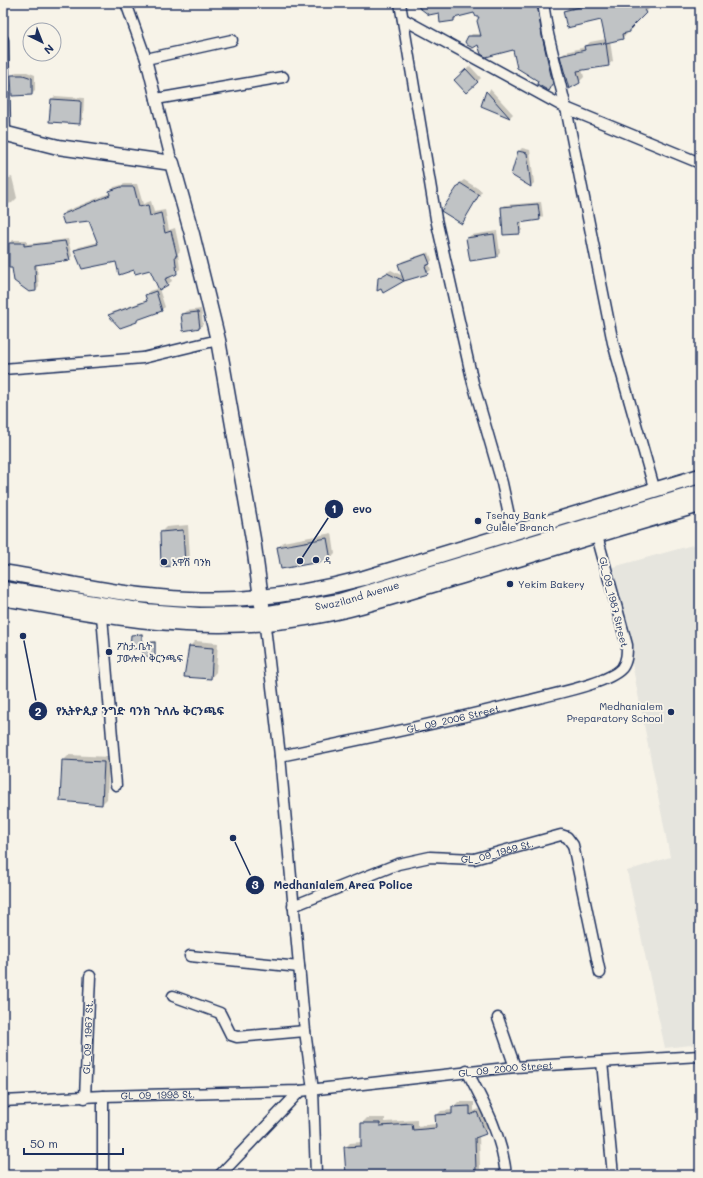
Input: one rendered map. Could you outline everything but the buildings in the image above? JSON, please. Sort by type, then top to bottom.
[{"type":"main road","points":[[4,133],[58,147],[172,164],[192,234],[218,340],[263,610]]},
{"type":"main road","points":[[3,598],[102,616],[183,625],[263,610],[309,591],[337,585],[513,534],[700,476]]},
{"type":"main road","name":"Swaziland Avenue","points":[[3,581],[123,601],[214,609],[263,610],[294,602],[348,592],[700,486]]},
{"type":"main road","name":"Swaziland Avenue","points":[[3,590],[152,613],[199,616],[340,602],[700,493]]},
{"type":"main road","points":[[3,572],[173,598],[235,599],[263,610],[313,618],[352,610],[700,505]]},
{"type":"street","points":[[126,3],[146,59],[172,164]]},
{"type":"street","points":[[400,3],[412,83],[436,219],[473,383],[502,483],[513,534]]},
{"type":"street","points":[[543,3],[548,34],[566,108],[613,343],[655,491]]},
{"type":"street","points":[[403,19],[566,108],[700,163]]},
{"type":"street","points":[[3,40],[4,133]]},
{"type":"street","points":[[146,59],[232,40]]},
{"type":"street","points":[[156,99],[282,77]]},
{"type":"street","points":[[3,369],[143,358],[218,340]]},
{"type":"street","name":"GL_09_1987 Street","points":[[597,536],[627,645],[627,659],[622,668]]},
{"type":"street","points":[[263,610],[280,756],[293,906],[312,1090],[316,1175]]},
{"type":"street","points":[[102,616],[116,785]]},
{"type":"street","name":"GL_09_2006 Street","points":[[280,756],[462,717],[579,688],[613,674],[622,668]]},
{"type":"street","name":"GL_09_1989 St.","points":[[293,906],[398,864],[430,857],[474,859],[561,835],[567,837],[573,845],[600,973]]},
{"type":"street","points":[[190,956],[299,967]]},
{"type":"street","name":"GL_09_1967 St.","points":[[85,1098],[90,976]]},
{"type":"street","points":[[173,996],[220,1013],[231,1035],[238,1037],[305,1031]]},
{"type":"street","points":[[498,1018],[515,1067]]},
{"type":"street","name":"GL_09_2000 Street","points":[[312,1090],[466,1071],[700,1056]]},
{"type":"street","points":[[602,1062],[613,1175]]},
{"type":"street","points":[[466,1071],[489,1112],[502,1145],[506,1175]]},
{"type":"street","name":"GL_09_1998 St.","points":[[3,1101],[103,1096],[312,1090]]},
{"type":"street","points":[[220,1175],[300,1091]]},
{"type":"street","points":[[103,1096],[103,1175]]},
{"type":"shaded area","name":"Medhanialem Preparatory School","points":[[700,543],[700,1044],[665,1048],[627,871],[670,857],[613,567]]},
{"type":"place","name":"Tsehay Bank Gulele Branch","points":[[478,521]]},
{"type":"place","name":"ዳ","points":[[316,560]]},
{"type":"place","name":"evo","points":[[300,561]]},
{"type":"place","name":"አዋሽ ባንክ","points":[[164,562]]},
{"type":"place","name":"Yekim Bakery","points":[[510,584]]},
{"type":"place","name":"የኢትዮጲያ ንግድ ባንክ ጉለሌ ቅርንጫፍ","points":[[23,636]]},
{"type":"place","name":"ፖስታ ቤት ፓውሎስ ቅርንጫፍ","points":[[109,652]]},
{"type":"place","name":"Medhanialem Preparatory School","points":[[671,712]]},
{"type":"place","name":"Medhanialem Area Police","points":[[233,838]]}]
